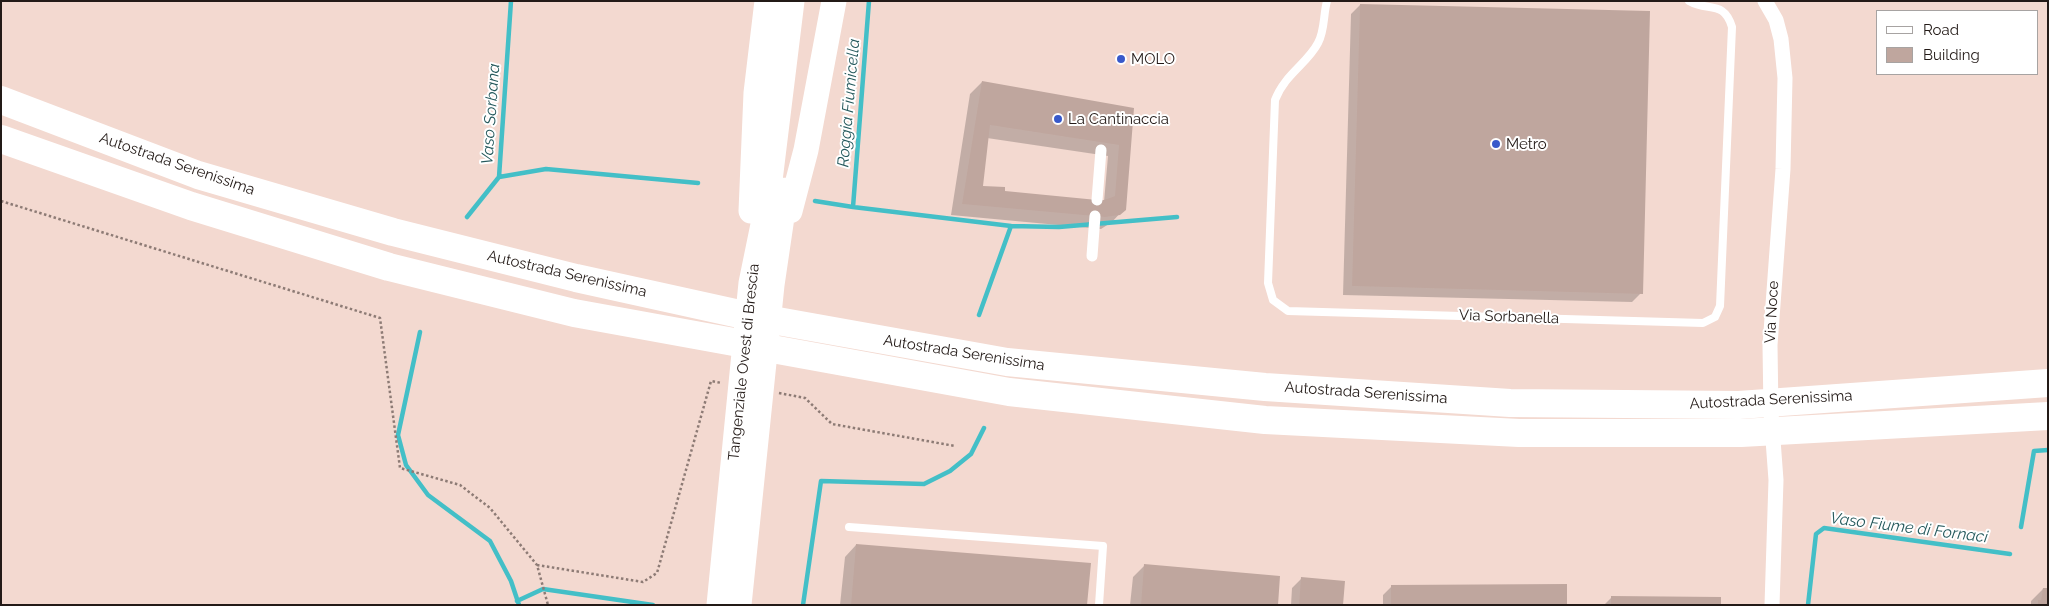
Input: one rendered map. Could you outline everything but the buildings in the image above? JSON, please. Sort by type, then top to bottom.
[{"type":"highway","points":[[766,278],[756,93],[767,1]]},
{"type":"highway","name":"Tangenziale Ovest di Brescia","points":[[766,278],[767,205],[792,1]]},
{"type":"highway","name":"Tangenziale Ovest di Brescia","points":[[719,605],[766,278],[810,1]]},
{"type":"highway","points":[[766,278],[806,150],[834,1]]},
{"type":"highway","name":"Autostrada Serenissima","points":[[1,100],[198,175],[393,232],[576,278],[744,314],[1007,362],[1265,387],[1510,403],[1739,405],[2048,383]]},
{"type":"highway","name":"Autostrada Serenissima","points":[[1,139],[191,206],[388,267],[574,313],[1009,392],[1265,420],[1519,433],[1741,433],[2048,416]]},
{"type":"highway","name":"Tangenziale Ovest di Brescia","points":[[739,605],[750,394]]},
{"type":"street","name":"Via Noce","points":[[1765,1],[1776,20]]},
{"type":"street","name":"Via Noce","points":[[1772,605],[1776,480],[1771,413],[1770,345],[1785,114],[1785,78],[1781,39],[1776,20],[1776,1]]},
{"type":"street","points":[[1097,200],[1102,150]]},
{"type":"street","points":[[1092,256],[1095,216]]},
{"type":"lane","name":"Via Sorbanella","points":[[1326,2],[1324,27],[1317,45],[1280,86],[1275,100],[1268,283],[1273,300],[1288,311],[1703,323],[1715,317],[1720,306],[1732,27],[1729,16],[1720,8],[1694,4],[1689,1]]},
{"type":"lane","points":[[849,527],[1103,546],[1099,605]]},
{"type":"path","points":[[1,201],[380,318],[400,468],[460,485],[490,508],[537,565],[548,605]]},
{"type":"waterway","name":"Vaso Sorbana","points":[[467,217],[499,177],[511,1]]},
{"type":"waterway","name":"Roggia Fiumicella","points":[[815,201],[853,207],[869,1]]},
{"type":"waterway","name":"Roggia Fiumicella","points":[[499,177],[546,169],[698,183]]},
{"type":"waterway","name":"Roggia Fiumicella","points":[[853,207],[1011,226]]},
{"type":"waterway","name":"Roggia Fiumicella","points":[[979,315],[1011,226],[1059,227],[1177,217]]},
{"type":"waterway","name":"Vaso Sorbana","points":[[420,332],[398,435],[406,465],[428,495],[490,541],[511,581],[519,605]]},
{"type":"waterway","name":"Roggia Fiumicella","points":[[803,605],[821,481],[924,484],[950,471],[971,454],[984,428]]},
{"type":"waterway","name":"Vaso Fiume di Fornaci","points":[[2021,527],[2034,451],[2048,450]]},
{"type":"waterway","name":"Vaso Fiume di Fornaci","points":[[1808,605],[1816,534],[1824,528],[2010,554]]},
{"type":"waterway","name":"Roggia Fiumicella","points":[[517,601],[543,589],[653,605]]},
{"type":"place","name":"MOLO","points":[[1121,59]]},
{"type":"place","name":"La Cantinaccia","points":[[1058,119]]},
{"type":"place","name":"Metro","points":[[1496,144]]}]
